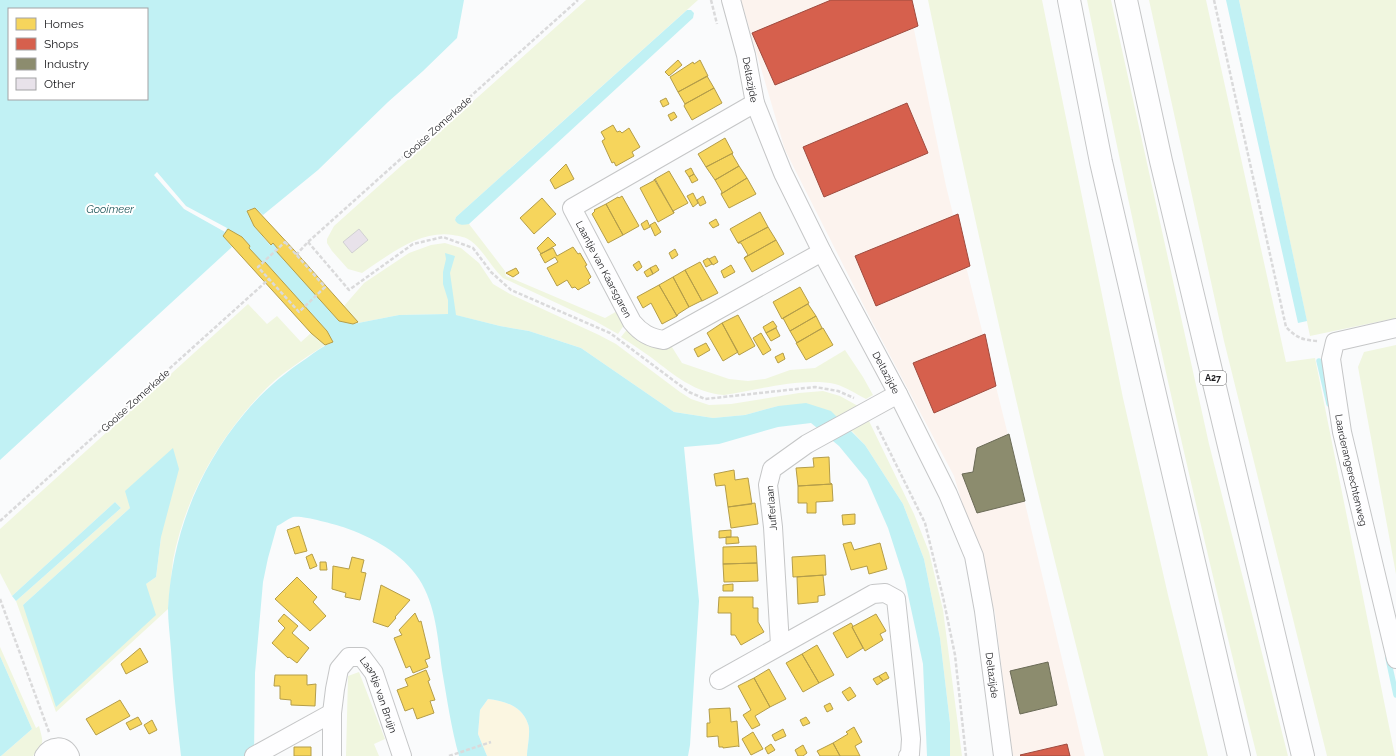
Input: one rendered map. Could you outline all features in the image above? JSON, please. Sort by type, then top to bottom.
[{"type":"highway","points":[[1069,0],[1101,162],[1239,756]]},
{"type":"highway","name":"A27","points":[[1126,0],[1161,161],[1303,756]]},
{"type":"street","name":"Deltazijde","points":[[731,0],[746,55],[755,103],[783,173],[822,252],[898,394],[948,494],[974,556],[984,611],[1003,756]]},
{"type":"street","name":"Laantje van Kaarsgaren","points":[[755,103],[572,208],[632,322],[640,331],[657,339],[664,340],[822,252]]},
{"type":"street","points":[[1334,342],[1396,328]]},
{"type":"street","name":"Laarderangerechtenweg","points":[[1334,342],[1331,359],[1342,432],[1396,659]]},
{"type":"street","name":"Jufferlaan","points":[[780,645],[773,527],[768,485],[772,469],[807,444],[898,394]]},
{"type":"street","points":[[719,680],[872,594],[885,593],[896,599],[911,739],[910,754],[908,756]]},
{"type":"street","name":"Laantje van Bruijn","points":[[332,756],[332,712],[339,669],[349,657],[362,657],[374,672],[402,756]]},
{"type":"street","points":[[259,753],[332,712]]},
{"type":"street","points":[[49,752],[61,748],[70,756]]},
{"type":"path","name":"Gooise Zomerkade","points":[[296,255],[308,242],[578,0]]},
{"type":"path","points":[[1214,0],[1286,327],[1295,336],[1305,340],[1334,342]]},
{"type":"path","points":[[308,242],[349,290],[413,244],[443,237],[473,248],[491,272],[511,290],[610,333],[689,392],[705,399],[816,387],[838,391],[868,406],[862,413],[925,523],[955,655],[966,756]]},
{"type":"path","points":[[285,242],[296,255],[325,287],[299,312],[258,267],[285,242]]},
{"type":"path","name":"Gooise Zomerkade","points":[[0,521],[269,279]]},
{"type":"path","points":[[0,599],[49,752]]},
{"type":"path","points":[[449,756],[491,742]]},
{"type":"shaded area","points":[[741,0],[908,0],[946,186],[1025,503],[1085,756],[1012,756],[995,613],[954,476],[869,316],[785,150]]},
{"type":"green space","points":[[586,0],[698,0],[456,217],[455,220],[460,224],[469,224],[505,271],[506,276],[605,318],[619,310],[626,322],[618,334],[595,321],[503,278],[476,245],[460,236],[440,234],[428,236],[405,245],[362,273],[348,269],[327,243],[327,239],[334,226]]},
{"type":"green space","points":[[928,0],[1042,0],[1123,398],[1168,595],[1208,756],[1104,756],[1019,413]]},
{"type":"green space","points":[[1087,0],[1111,0],[1209,444],[1288,756],[1257,756],[1189,474],[1126,190]]},
{"type":"green space","points":[[1149,0],[1206,0],[1286,362],[1315,358],[1395,756],[1327,756],[1224,341]]},
{"type":"green space","points":[[1239,0],[1396,0],[1396,318],[1310,336]]},
{"type":"green space","points":[[445,243],[461,248],[479,263],[493,284],[510,294],[616,344],[691,399],[709,405],[731,404],[799,393],[823,391],[840,396],[858,406],[838,418],[778,406],[745,415],[713,418],[674,412],[581,348],[529,331],[500,326],[451,314],[399,315],[353,324],[357,321],[344,306],[364,283],[409,253],[431,245]]},
{"type":"green space","points":[[248,304],[267,324],[277,316],[301,342],[311,333],[325,345],[291,368],[267,388],[244,413],[217,451],[194,493],[178,537],[173,560],[168,609],[56,712],[16,601],[121,508],[115,502],[12,596],[0,573],[0,529]],"holes":[[[130,508],[161,537],[156,577],[146,584],[23,605]]]},
{"type":"green space","points":[[629,327],[670,344],[682,363],[729,379],[748,381],[765,379],[790,370],[815,368],[845,350],[873,395],[866,399],[835,384],[822,382],[795,383],[724,395],[713,394],[685,382],[621,337]]},
{"type":"green space","points":[[1396,345],[1396,574],[1358,367],[1364,352]]},
{"type":"green space","points":[[869,421],[914,514],[929,552],[943,610],[962,756],[950,756],[950,723],[940,638],[924,559],[903,504],[865,445],[851,430]]},
{"type":"green space","points":[[0,647],[36,728],[39,726],[42,743],[33,756],[1,756],[32,729],[0,656]]},
{"type":"green space","points":[[359,672],[385,739],[374,744],[379,756],[346,756],[348,676]]},
{"type":"sand","points":[[488,699],[507,703],[522,713],[529,727],[527,756],[487,756],[478,734],[480,710]]},
{"type":"water","name":"Gooimeer","points":[[0,0],[464,0],[457,38],[318,170],[263,215],[255,208],[247,210],[254,226],[270,245],[273,243],[339,321],[353,324],[399,315],[448,314],[448,300],[443,284],[443,272],[446,259],[445,253],[455,256],[450,273],[456,315],[500,326],[529,331],[581,348],[674,412],[713,418],[745,415],[778,406],[806,403],[831,411],[865,445],[903,504],[924,559],[940,638],[950,723],[950,756],[927,756],[923,664],[905,581],[888,528],[867,480],[839,446],[811,423],[778,427],[719,444],[684,447],[699,601],[690,745],[688,756],[527,756],[529,727],[522,713],[507,703],[488,699],[480,710],[478,734],[487,756],[459,756],[447,702],[433,611],[425,589],[419,579],[404,561],[386,547],[365,536],[343,527],[318,520],[293,517],[277,526],[263,582],[255,673],[254,756],[181,756],[168,608],[175,555],[190,505],[213,457],[251,406],[273,384],[290,370],[319,349],[333,342],[327,331],[265,262],[263,263],[249,248],[250,246],[242,237],[228,229],[223,236],[232,247],[0,460]]},
{"type":"water","points":[[1226,0],[1239,0],[1307,321],[1298,323]]},
{"type":"water","points":[[687,10],[691,10],[694,13],[693,18],[469,224],[461,225],[456,222],[456,217]]},
{"type":"water","points":[[173,448],[179,469],[161,537],[156,577],[146,584],[156,615],[56,707],[23,605],[130,508],[125,491]]},
{"type":"water","points":[[115,502],[121,508],[16,601],[12,596]]},
{"type":"water","points":[[0,656],[32,729],[1,756],[0,756]]},
{"type":"pier","points":[[157,172],[186,206],[227,228],[225,232],[184,209],[154,175]]},
{"type":"building: Homes","points":[[678,60],[682,65],[669,76],[665,72]]},
{"type":"building: Homes","points":[[700,60],[708,76],[678,92],[670,77],[693,62],[694,64]]},
{"type":"building: Homes","points":[[707,76],[714,88],[685,104],[678,92]]},
{"type":"building: Homes","points":[[714,88],[722,103],[692,120],[684,106],[685,104]]},
{"type":"building: Homes","points":[[666,98],[669,104],[663,107],[660,101]]},
{"type":"building: Homes","points":[[674,112],[677,117],[671,121],[668,115]]},
{"type":"building: Homes","points":[[613,125],[617,132],[620,131],[622,133],[629,128],[640,147],[632,152],[634,156],[616,166],[614,162],[612,163],[602,141],[605,139],[601,132]]},
{"type":"building: Homes","points":[[725,138],[733,153],[706,167],[698,154]]},
{"type":"building: Homes","points":[[733,153],[732,154],[739,166],[715,180],[706,167]]},
{"type":"building: Homes","points":[[566,164],[574,179],[555,189],[550,180]]},
{"type":"building: Homes","points":[[739,166],[747,178],[721,194],[722,192],[715,180]]},
{"type":"building: Homes","points":[[691,168],[694,174],[689,177],[685,171]]},
{"type":"building: Homes","points":[[669,171],[688,203],[673,211],[674,213],[655,179]]},
{"type":"building: Homes","points":[[694,174],[698,180],[692,183],[689,177]]},
{"type":"building: Homes","points":[[747,178],[756,194],[729,208],[721,194]]},
{"type":"building: Homes","points":[[655,180],[674,213],[658,222],[640,188]]},
{"type":"building: Homes","points":[[693,193],[698,203],[693,207],[687,196]]},
{"type":"building: Homes","points":[[622,196],[639,226],[623,235],[606,204]]},
{"type":"building: Homes","points":[[703,196],[706,203],[700,206],[697,200]]},
{"type":"building: Homes","points":[[542,198],[556,214],[534,234],[520,218]]},
{"type":"building: Homes","points":[[606,204],[623,235],[608,243],[592,214],[595,211],[594,210]]},
{"type":"building: Homes","points":[[255,208],[358,322],[353,324],[339,321],[276,251],[278,249],[273,243],[271,245],[254,226],[247,211]]},
{"type":"building: Homes","points":[[760,212],[768,227],[738,243],[730,229]]},
{"type":"building: Homes","points":[[716,219],[719,225],[713,228],[709,223]]},
{"type":"building: Homes","points":[[647,220],[650,227],[644,230],[641,224]]},
{"type":"building: Homes","points":[[655,222],[661,232],[655,236],[650,225]]},
{"type":"building: Homes","points":[[768,227],[776,240],[744,258],[748,255],[741,243],[738,243]]},
{"type":"building: Homes","points":[[228,229],[242,237],[250,246],[249,248],[263,263],[265,262],[327,331],[333,342],[325,345],[311,333],[223,236]]},
{"type":"building: Homes","points":[[548,237],[556,245],[541,254],[537,248]]},
{"type":"building: Homes","points":[[776,240],[784,254],[752,272],[744,258]]},
{"type":"building: Homes","points":[[573,247],[578,254],[580,253],[587,265],[585,266],[591,277],[588,280],[590,283],[578,290],[575,287],[572,288],[567,280],[557,286],[547,268],[558,262],[555,257],[545,263],[540,254],[553,248],[557,256]]},
{"type":"building: Homes","points":[[675,249],[678,255],[672,259],[669,253]]},
{"type":"building: Homes","points":[[715,256],[718,262],[713,265],[709,259]]},
{"type":"building: Homes","points":[[708,258],[712,264],[706,267],[703,261]]},
{"type":"building: Homes","points":[[639,261],[642,267],[637,271],[633,265]]},
{"type":"building: Homes","points":[[700,262],[718,293],[702,301],[685,270]]},
{"type":"building: Homes","points":[[656,265],[659,270],[653,274],[650,268]]},
{"type":"building: Homes","points":[[731,265],[735,272],[724,278],[721,271]]},
{"type":"building: Homes","points":[[516,268],[519,273],[513,277],[506,273]]},
{"type":"building: Homes","points":[[650,268],[653,274],[647,277],[644,272]]},
{"type":"building: Homes","points":[[685,270],[702,301],[689,307],[673,277]]},
{"type":"building: Homes","points":[[673,277],[689,307],[677,316],[659,285]]},
{"type":"building: Homes","points":[[659,285],[677,316],[662,324],[651,303],[643,308],[637,297]]},
{"type":"building: Homes","points":[[800,287],[809,303],[782,319],[773,302]]},
{"type":"building: Homes","points":[[808,304],[816,316],[790,331],[783,318]]},
{"type":"building: Homes","points":[[738,315],[755,346],[739,355],[722,323]]},
{"type":"building: Homes","points":[[816,316],[822,328],[797,343],[790,331]]},
{"type":"building: Homes","points":[[773,321],[777,327],[766,333],[763,327]]},
{"type":"building: Homes","points":[[722,323],[738,352],[723,361],[707,333]]},
{"type":"building: Homes","points":[[776,328],[780,336],[771,341],[766,333]]},
{"type":"building: Homes","points":[[823,328],[833,345],[806,360],[796,343]]},
{"type":"building: Homes","points":[[761,333],[771,350],[763,355],[753,338]]},
{"type":"building: Homes","points":[[706,343],[710,350],[698,357],[694,349]]},
{"type":"building: Homes","points":[[783,353],[785,359],[778,363],[775,357]]},
{"type":"building: Homes","points":[[829,457],[830,483],[832,484],[798,486],[796,468],[814,467],[813,458]]},
{"type":"building: Homes","points":[[734,470],[735,480],[748,478],[752,504],[728,507],[725,485],[716,486],[714,474]]},
{"type":"building: Homes","points":[[832,484],[833,501],[816,502],[816,513],[807,513],[807,503],[798,503],[798,486]]},
{"type":"building: Homes","points":[[755,503],[758,524],[731,528],[728,507]]},
{"type":"building: Homes","points":[[855,514],[855,524],[843,525],[842,515]]},
{"type":"building: Homes","points":[[299,526],[307,551],[295,554],[287,530]]},
{"type":"building: Homes","points":[[731,530],[731,537],[719,538],[719,531]]},
{"type":"building: Homes","points":[[726,537],[738,537],[739,543],[726,544]]},
{"type":"building: Homes","points":[[851,542],[854,550],[880,543],[887,569],[869,574],[867,566],[851,570],[843,544]]},
{"type":"building: Homes","points":[[756,546],[757,563],[723,564],[723,547]]},
{"type":"building: Homes","points":[[312,554],[317,566],[310,569],[306,557]]},
{"type":"building: Homes","points":[[825,555],[826,575],[793,577],[792,557]]},
{"type":"building: Homes","points":[[352,557],[364,560],[361,572],[366,573],[360,600],[345,597],[346,593],[332,589],[333,566],[349,569]]},
{"type":"building: Homes","points":[[320,562],[326,562],[327,570],[320,570]]},
{"type":"building: Homes","points":[[757,563],[758,581],[724,582],[723,564]]},
{"type":"building: Homes","points":[[823,575],[825,595],[818,596],[818,602],[798,604],[797,577]]},
{"type":"building: Homes","points":[[297,577],[317,597],[313,602],[326,616],[310,631],[275,599]]},
{"type":"building: Homes","points":[[733,584],[733,591],[723,591],[723,585]]},
{"type":"building: Homes","points":[[381,585],[410,600],[388,627],[373,622]]},
{"type":"building: Homes","points":[[719,597],[753,597],[753,608],[758,608],[758,622],[764,632],[741,645],[735,635],[731,635],[731,613],[718,613]]},
{"type":"building: Homes","points":[[415,613],[419,622],[421,621],[430,658],[425,660],[428,667],[413,673],[410,666],[406,668],[394,638],[402,635],[399,630]]},
{"type":"building: Homes","points":[[284,614],[298,626],[292,633],[309,648],[297,663],[289,657],[288,658],[272,643],[285,628],[278,621]]},
{"type":"building: Homes","points":[[876,614],[886,631],[880,634],[883,640],[865,651],[852,627]]},
{"type":"building: Homes","points":[[851,623],[863,648],[847,658],[833,633]]},
{"type":"building: Homes","points":[[817,645],[834,675],[819,683],[802,654]]},
{"type":"building: Homes","points":[[140,648],[148,662],[126,674],[121,664]]},
{"type":"building: Homes","points":[[802,654],[819,683],[803,692],[786,663]]},
{"type":"building: Homes","points":[[769,669],[786,699],[770,707],[754,678]]},
{"type":"building: Homes","points":[[426,670],[430,680],[428,681],[435,700],[430,701],[434,713],[417,719],[413,708],[405,711],[397,690],[408,686],[405,679]]},
{"type":"building: Homes","points":[[886,672],[889,678],[883,681],[879,676]]},
{"type":"building: Homes","points":[[275,675],[307,675],[307,685],[316,684],[315,706],[291,705],[291,700],[280,699],[280,686],[274,686]]},
{"type":"building: Homes","points":[[879,676],[883,681],[877,685],[873,679]]},
{"type":"building: Homes","points":[[754,678],[770,707],[755,716],[760,725],[752,729],[743,715],[751,710],[738,686]]},
{"type":"building: Homes","points":[[850,687],[856,696],[848,701],[842,692]]},
{"type":"building: Homes","points":[[120,700],[130,716],[96,735],[86,719]]},
{"type":"building: Homes","points":[[830,703],[833,709],[827,712],[824,706]]},
{"type":"building: Homes","points":[[730,708],[731,722],[737,721],[739,747],[723,748],[719,747],[718,736],[707,737],[707,723],[710,723],[709,709]]},
{"type":"building: Homes","points":[[138,717],[142,724],[130,730],[126,723]]},
{"type":"building: Homes","points":[[806,717],[810,723],[803,726],[800,720]]},
{"type":"building: Homes","points":[[152,720],[157,730],[149,734],[144,725]]},
{"type":"building: Homes","points":[[854,727],[862,742],[855,746],[860,756],[840,756],[833,743],[848,734],[846,732]]},
{"type":"building: Homes","points":[[783,729],[786,736],[775,741],[772,735]]},
{"type":"building: Homes","points":[[753,732],[763,749],[751,755],[742,739]]},
{"type":"building: Homes","points":[[833,743],[840,756],[820,756],[817,751]]},
{"type":"building: Homes","points":[[771,744],[775,750],[768,754],[765,748]]},
{"type":"building: Homes","points":[[803,745],[807,753],[803,756],[798,756],[795,750]]},
{"type":"building: Homes","points":[[294,747],[311,747],[311,756],[294,756]]},
{"type":"building: Shops","points":[[831,0],[912,0],[918,26],[775,85],[752,33]]},
{"type":"building: Shops","points":[[907,103],[928,153],[824,197],[803,147]]},
{"type":"building: Shops","points":[[958,214],[970,266],[876,306],[855,256]]},
{"type":"building: Shops","points":[[985,334],[996,386],[934,413],[913,363]]},
{"type":"building: Shops","points":[[1067,744],[1070,756],[1020,755]]},
{"type":"building: Industry","points":[[1009,434],[1025,501],[977,513],[962,474],[973,472],[977,448]]},
{"type":"building: Industry","points":[[1048,662],[1057,705],[1020,714],[1010,671]]},
{"type":"building: Other","points":[[359,229],[368,240],[352,253],[343,242]]},
{"type":"waterway","points":[[1319,361],[1329,404]]},
{"type":"waterway","points":[[1388,658],[1396,695]]}]
